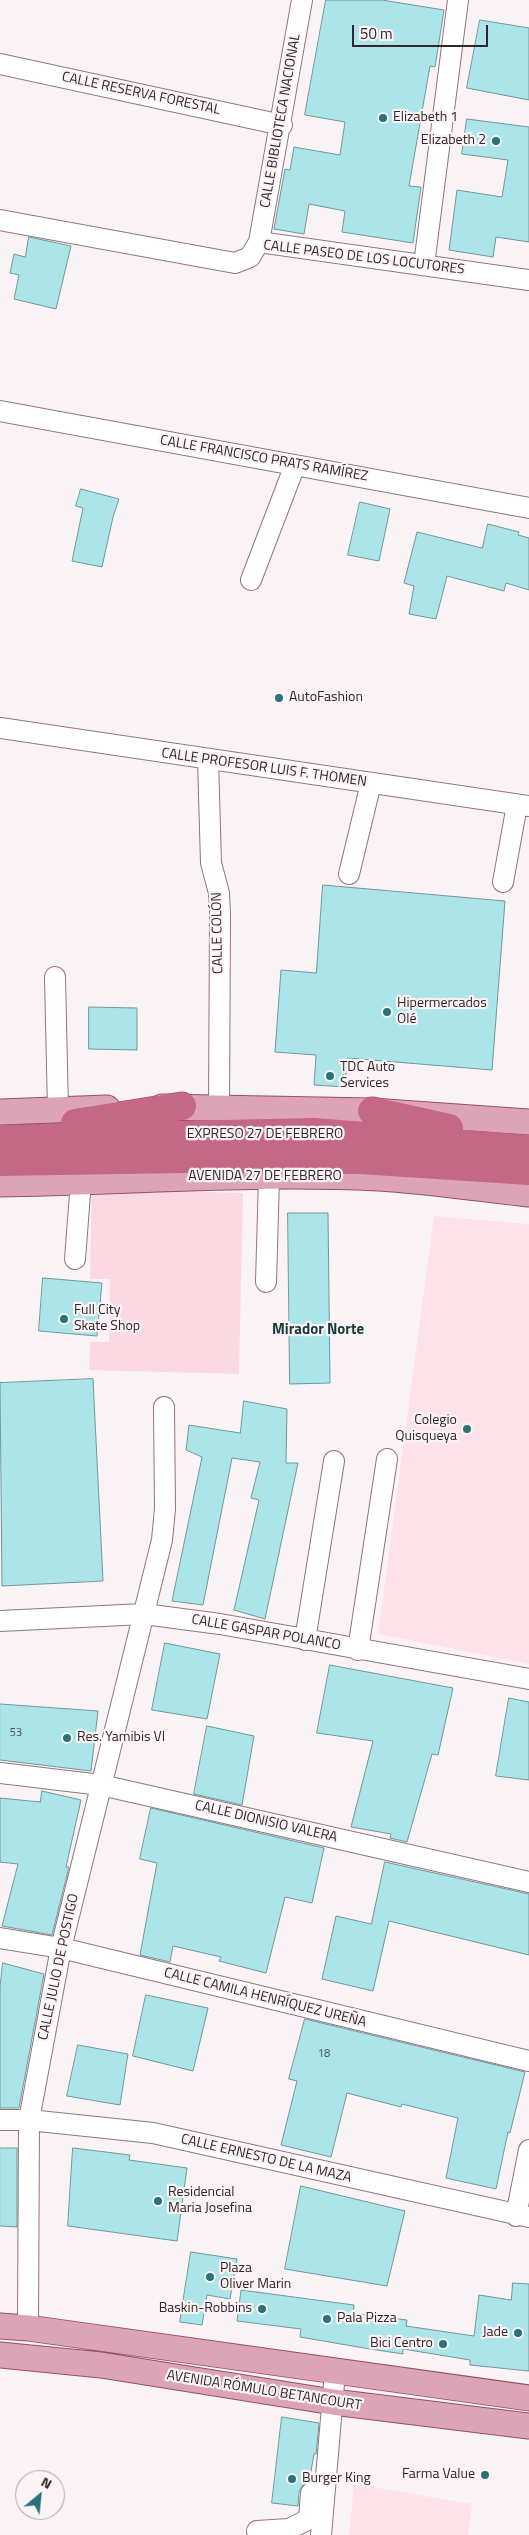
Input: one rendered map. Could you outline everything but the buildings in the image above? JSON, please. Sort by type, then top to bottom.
[{"type":"highway","points":[[0,1134],[182,1106]]},
{"type":"highway","points":[[372,1111],[529,1147]]},
{"type":"highway","name":"EXPRESO 27 DE FEBRERO","points":[[0,1139],[314,1132],[529,1147]]},
{"type":"highway","name":"EXPRESO 27 DE FEBRERO","points":[[0,1163],[183,1159],[360,1160],[529,1172]]},
{"type":"highway","points":[[0,1163],[205,1176]]},
{"type":"highway","points":[[380,1178],[529,1172]]},
{"type":"main road","points":[[0,1112],[182,1106],[372,1111],[529,1122]]},
{"type":"main road","name":"AVENIDA 27 DE FEBRERO","points":[[0,1184],[205,1176],[380,1178],[529,1194]]},
{"type":"main road","name":"AVENIDA RÓMULO BETANCOURT","points":[[0,2326],[28,2328],[529,2398]]},
{"type":"main road","name":"AVENIDA RÓMULO BETANCOURT","points":[[0,2354],[101,2365],[332,2402],[529,2426]]},
{"type":"street","name":"CALLE BIBLIOTECA NACIONAL","points":[[259,242],[282,125],[302,0]]},
{"type":"street","points":[[424,265],[458,0]]},
{"type":"street","name":"CALLE RESERVA FORESTAL","points":[[0,64],[282,125]]},
{"type":"street","name":"CALLE PASEO DE LOS LOCUTORES","points":[[0,220],[235,262],[250,257],[259,242],[529,280]]},
{"type":"street","name":"CALLE FRANCISCO PRATS RAMÍREZ","points":[[0,411],[529,508]]},
{"type":"street","points":[[251,580],[295,465]]},
{"type":"street","name":"CALLE PROFESOR LUIS F. THOMEN","points":[[0,728],[523,806]]},
{"type":"street","name":"CALLE COLÓN","points":[[208,760],[211,863],[220,893],[219,1108]]},
{"type":"street","points":[[349,874],[371,783]]},
{"type":"street","points":[[503,882],[523,806]]},
{"type":"street","points":[[55,977],[58,1110]]},
{"type":"street","points":[[266,1282],[269,1176]]},
{"type":"street","points":[[75,1259],[81,1181]]},
{"type":"street","name":"CALLE JULIO DE POSTIGO","points":[[28,2328],[29,2120],[61,1948],[162,1540],[164,1516],[164,1408]]},
{"type":"street","points":[[358,1650],[387,1459]]},
{"type":"street","points":[[305,1640],[334,1461]]},
{"type":"street","name":"CALLE GASPAR POLANCO","points":[[0,1621],[144,1614],[220,1624],[529,1679]]},
{"type":"street","name":"CALLE DIONISIO VALERA","points":[[0,1773],[102,1785],[529,1882]]},
{"type":"street","name":"CALLE CAMILA HENRÍQUEZ UREÑA","points":[[0,1938],[61,1948],[529,2061]]},
{"type":"street","name":"CALLE ERNESTO DE LA MAZA","points":[[0,2120],[29,2120],[153,2133],[523,2216]]},
{"type":"street","points":[[523,2216],[529,2150]]},
{"type":"street","points":[[321,2535],[335,2372]]},
{"type":"street","points":[[257,2531],[289,2529],[309,2519],[314,2461],[327,2462]]},
{"type":"shaded area","points":[[92,1189],[243,1193],[239,1374],[89,1370],[90,1342],[109,1342],[110,1279],[90,1279]]},
{"type":"shaded area","name":"Colegio Quisqueya","points":[[434,1216],[529,1224],[529,1664],[378,1634]]},
{"type":"shaded area","points":[[354,2484],[472,2504],[468,2535],[349,2535]]},
{"type":"place","name":"Elizabeth 1","points":[[383,118]]},
{"type":"place","name":"Elizabeth 2","points":[[496,141]]},
{"type":"place","name":"AutoFashion","points":[[279,698]]},
{"type":"place","name":"Hipermercados Olé","points":[[387,1012]]},
{"type":"place","name":"TDC Auto Services","points":[[330,1076]]},
{"type":"place","name":"Full City Skate Shop","points":[[64,1319]]},
{"type":"place","name":"Colegio Quisqueya","points":[[467,1429]]},
{"type":"place","name":"Res. Yamibis VI","points":[[67,1738]]},
{"type":"place","name":"Residencial Maria Josefina","points":[[158,2201]]},
{"type":"place","name":"Plaza Oliver Marin","points":[[210,2277]]},
{"type":"place","name":"Baskin-Robbins","points":[[262,2309]]},
{"type":"place","name":"Pala Pizza","points":[[327,2319]]},
{"type":"place","name":"Jade","points":[[518,2333]]},
{"type":"place","name":"Bici Centro","points":[[443,2344]]},
{"type":"place","name":"Farma Value","points":[[485,2475]]},
{"type":"place","name":"Burger King","points":[[292,2479]]},
{"type":"district","name":"Mirador Norte","points":[[318,1330]]}]
